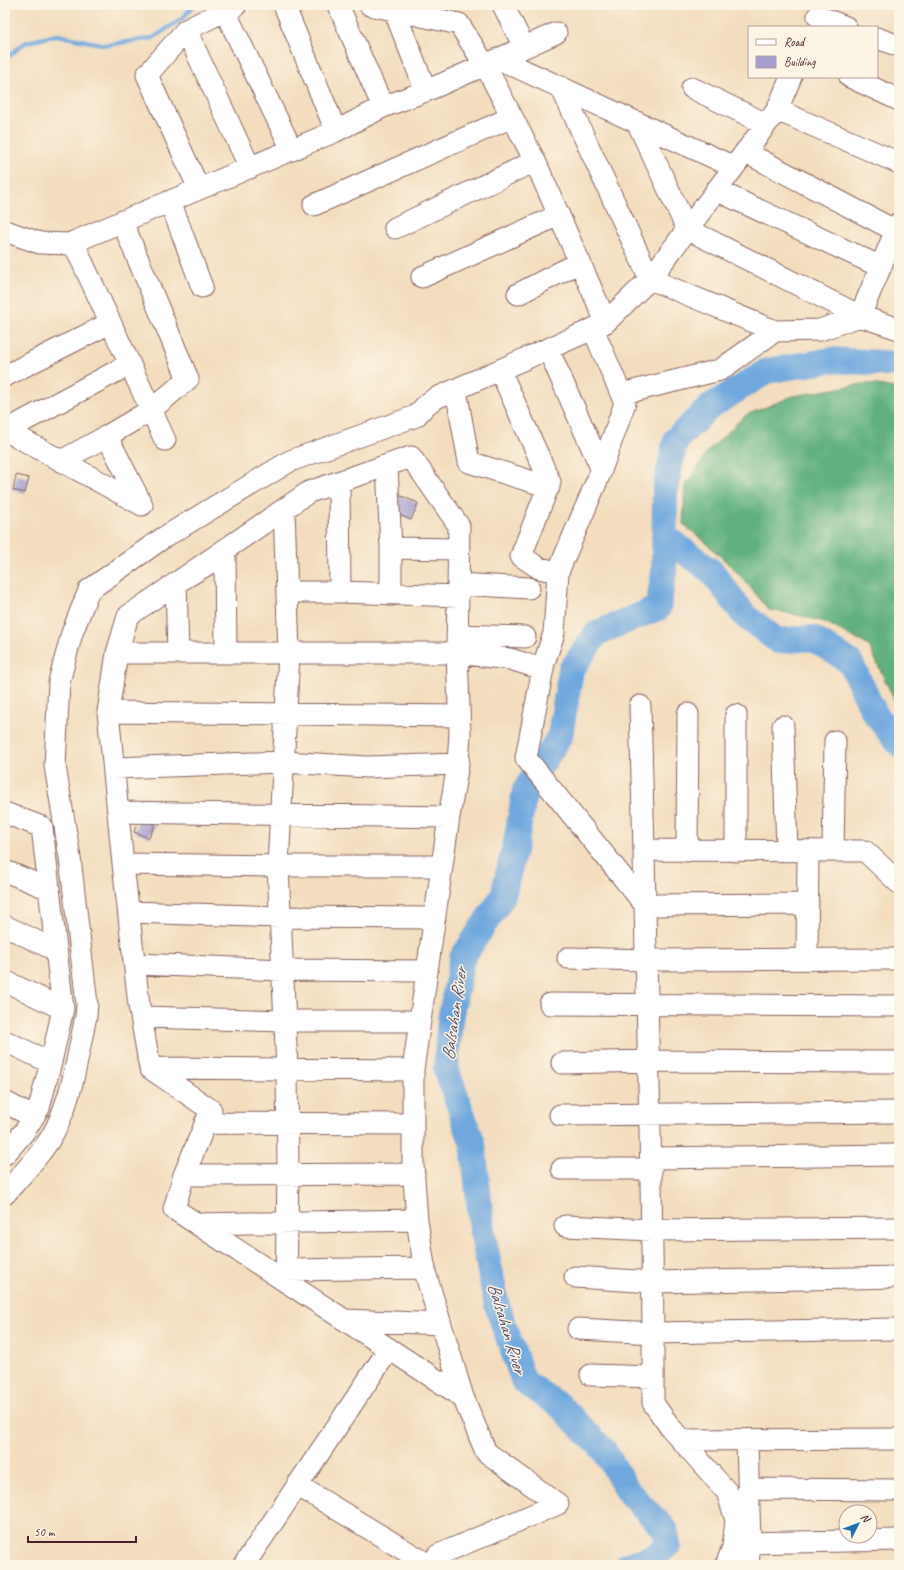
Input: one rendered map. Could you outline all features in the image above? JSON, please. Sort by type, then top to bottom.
[{"type":"street","points":[[284,5],[336,131]]},
{"type":"street","points":[[338,5],[383,107]]},
{"type":"street","points":[[370,5],[459,24],[492,62],[512,117],[535,161],[580,262],[625,403],[602,468],[558,572],[554,633],[542,669],[526,758],[645,905]]},
{"type":"street","points":[[503,5],[524,47]]},
{"type":"street","points":[[199,189],[147,76],[186,30],[231,8],[292,150]]},
{"type":"street","points":[[394,10],[426,90]]},
{"type":"street","points":[[818,16],[843,26]]},
{"type":"street","points":[[186,30],[250,168]]},
{"type":"street","points":[[6,237],[40,243],[69,244],[336,131],[383,107],[492,62],[556,33]]},
{"type":"street","points":[[878,38],[899,46]]},
{"type":"street","points":[[492,62],[561,87],[637,122],[739,160],[897,227],[860,316],[820,330],[775,331],[650,279],[561,87]]},
{"type":"street","points":[[5,1194],[56,1130],[68,1098],[86,1016],[87,1004],[70,858],[55,766],[59,682],[72,633],[89,590],[163,538],[290,460],[416,416],[427,404],[600,325],[650,279],[772,117],[791,78]]},
{"type":"street","points":[[852,78],[899,100]]},
{"type":"street","points":[[692,88],[899,163]]},
{"type":"street","points":[[314,205],[512,117]]},
{"type":"street","points":[[637,122],[687,229],[860,316],[899,328]]},
{"type":"street","points":[[395,228],[535,161]]},
{"type":"street","points":[[716,190],[881,267]]},
{"type":"street","points":[[170,201],[202,287]]},
{"type":"street","points":[[422,277],[559,215]]},
{"type":"street","points":[[62,461],[151,410],[188,379],[122,221]]},
{"type":"street","points":[[72,242],[165,440]]},
{"type":"street","points":[[518,294],[580,262]]},
{"type":"street","points":[[5,376],[110,323]]},
{"type":"street","points":[[621,394],[720,370],[775,331]]},
{"type":"street","points":[[548,350],[602,468]]},
{"type":"street","points":[[5,430],[130,364]]},
{"type":"street","points":[[500,370],[550,482],[521,556],[539,568],[558,572]]},
{"type":"street","points":[[456,390],[469,462],[549,487]]},
{"type":"street","points":[[5,430],[142,505],[107,436]]},
{"type":"street","points":[[297,1485],[431,1565],[438,1555],[558,1504],[486,1452],[463,1397],[424,1268],[417,1220],[414,1174],[413,1070],[458,764],[459,716],[457,644],[460,526],[411,457],[309,492],[128,616],[117,653],[108,712],[123,864],[142,1017],[150,1068],[211,1110],[184,1174],[174,1209],[286,1276],[344,1320],[463,1397]]},
{"type":"street","points":[[387,466],[391,548],[391,594]]},
{"type":"street","points":[[338,482],[340,592]]},
{"type":"street","points":[[284,509],[289,653],[278,866],[287,1069],[288,1224],[286,1276]]},
{"type":"street","points":[[391,548],[459,549]]},
{"type":"street","points":[[176,584],[225,554],[226,653]]},
{"type":"street","points":[[176,584],[178,653]]},
{"type":"street","points":[[287,592],[391,594],[528,588]]},
{"type":"street","points":[[510,659],[554,633]]},
{"type":"street","points":[[117,653],[289,653],[457,644],[525,637]]},
{"type":"street","points":[[457,644],[542,669]]},
{"type":"street","points":[[640,706],[651,1164],[654,1333],[653,1403],[681,1440],[727,1492],[736,1520],[733,1548],[726,1565]]},
{"type":"street","points":[[108,712],[459,716]]},
{"type":"street","points":[[687,851],[688,714]]},
{"type":"street","points":[[736,715],[736,851]]},
{"type":"street","points":[[783,726],[787,851]]},
{"type":"street","points":[[833,851],[835,741]]},
{"type":"street","points":[[114,768],[284,762],[367,767],[458,764]]},
{"type":"street","points":[[118,812],[449,817]]},
{"type":"street","points":[[5,813],[42,827],[63,1009],[39,1108],[24,1132],[5,1154]]},
{"type":"street","points":[[644,850],[865,851],[899,883]]},
{"type":"street","points":[[807,959],[808,851]]},
{"type":"street","points":[[123,864],[442,866]]},
{"type":"street","points":[[5,871],[49,889]]},
{"type":"street","points":[[645,905],[808,904]]},
{"type":"street","points":[[129,912],[281,917],[435,918]]},
{"type":"street","points":[[5,926],[56,950]]},
{"type":"street","points":[[568,958],[646,960],[899,959]]},
{"type":"street","points":[[135,964],[283,970],[427,971]]},
{"type":"street","points":[[5,981],[63,1009]]},
{"type":"street","points":[[550,1004],[899,1006]]},
{"type":"street","points":[[142,1017],[285,1021],[420,1021]]},
{"type":"street","points":[[5,1041],[51,1063]]},
{"type":"street","points":[[562,1063],[649,1061],[899,1062]]},
{"type":"street","points":[[150,1068],[413,1070]]},
{"type":"street","points":[[5,1102],[34,1117]]},
{"type":"street","points":[[560,1115],[899,1112]]},
{"type":"street","points":[[205,1123],[413,1124]]},
{"type":"street","points":[[562,1169],[651,1164],[899,1155]]},
{"type":"street","points":[[184,1174],[414,1174]]},
{"type":"street","points":[[197,1224],[288,1224],[417,1220]]},
{"type":"street","points":[[565,1226],[652,1230],[899,1228]]},
{"type":"street","points":[[286,1276],[424,1268]]},
{"type":"street","points":[[575,1277],[653,1282],[899,1277]]},
{"type":"street","points":[[344,1320],[441,1324]]},
{"type":"street","points":[[578,1329],[654,1333],[899,1329]]},
{"type":"street","points":[[244,1565],[389,1349]]},
{"type":"street","points":[[591,1375],[653,1377]]},
{"type":"street","points":[[681,1440],[899,1439]]},
{"type":"street","points":[[748,1440],[750,1543],[748,1565]]},
{"type":"street","points":[[748,1489],[899,1490]]},
{"type":"street","points":[[750,1543],[899,1540]]},
{"type":"green space","points":[[868,383],[899,389],[899,710],[869,646],[825,622],[789,613],[769,610],[739,574],[703,540],[683,524],[685,487],[707,452],[746,415],[793,396]]},
{"type":"building","points":[[16,475],[29,478],[25,493],[13,490]]},
{"type":"building","points":[[399,495],[418,503],[411,520],[393,512]]},
{"type":"building","points":[[139,818],[155,825],[149,838],[134,832]]},
{"type":"waterway","points":[[5,60],[24,43],[57,35],[106,45],[153,38],[183,18],[194,5]]},
{"type":"waterway","name":"Balsahan River","points":[[627,1565],[654,1557],[668,1545],[665,1529],[629,1493],[604,1450],[560,1406],[524,1382],[497,1306],[482,1230],[473,1144],[446,1069],[450,1020],[462,958],[503,896],[516,842],[525,790],[560,736],[571,670],[597,633],[658,608],[664,572],[665,490],[676,439],[711,406],[767,371],[831,360],[899,364]]},
{"type":"waterway","name":"Balsahan River","points":[[664,536],[712,572],[745,616],[778,641],[812,638],[850,662],[875,714],[899,744]]}]
